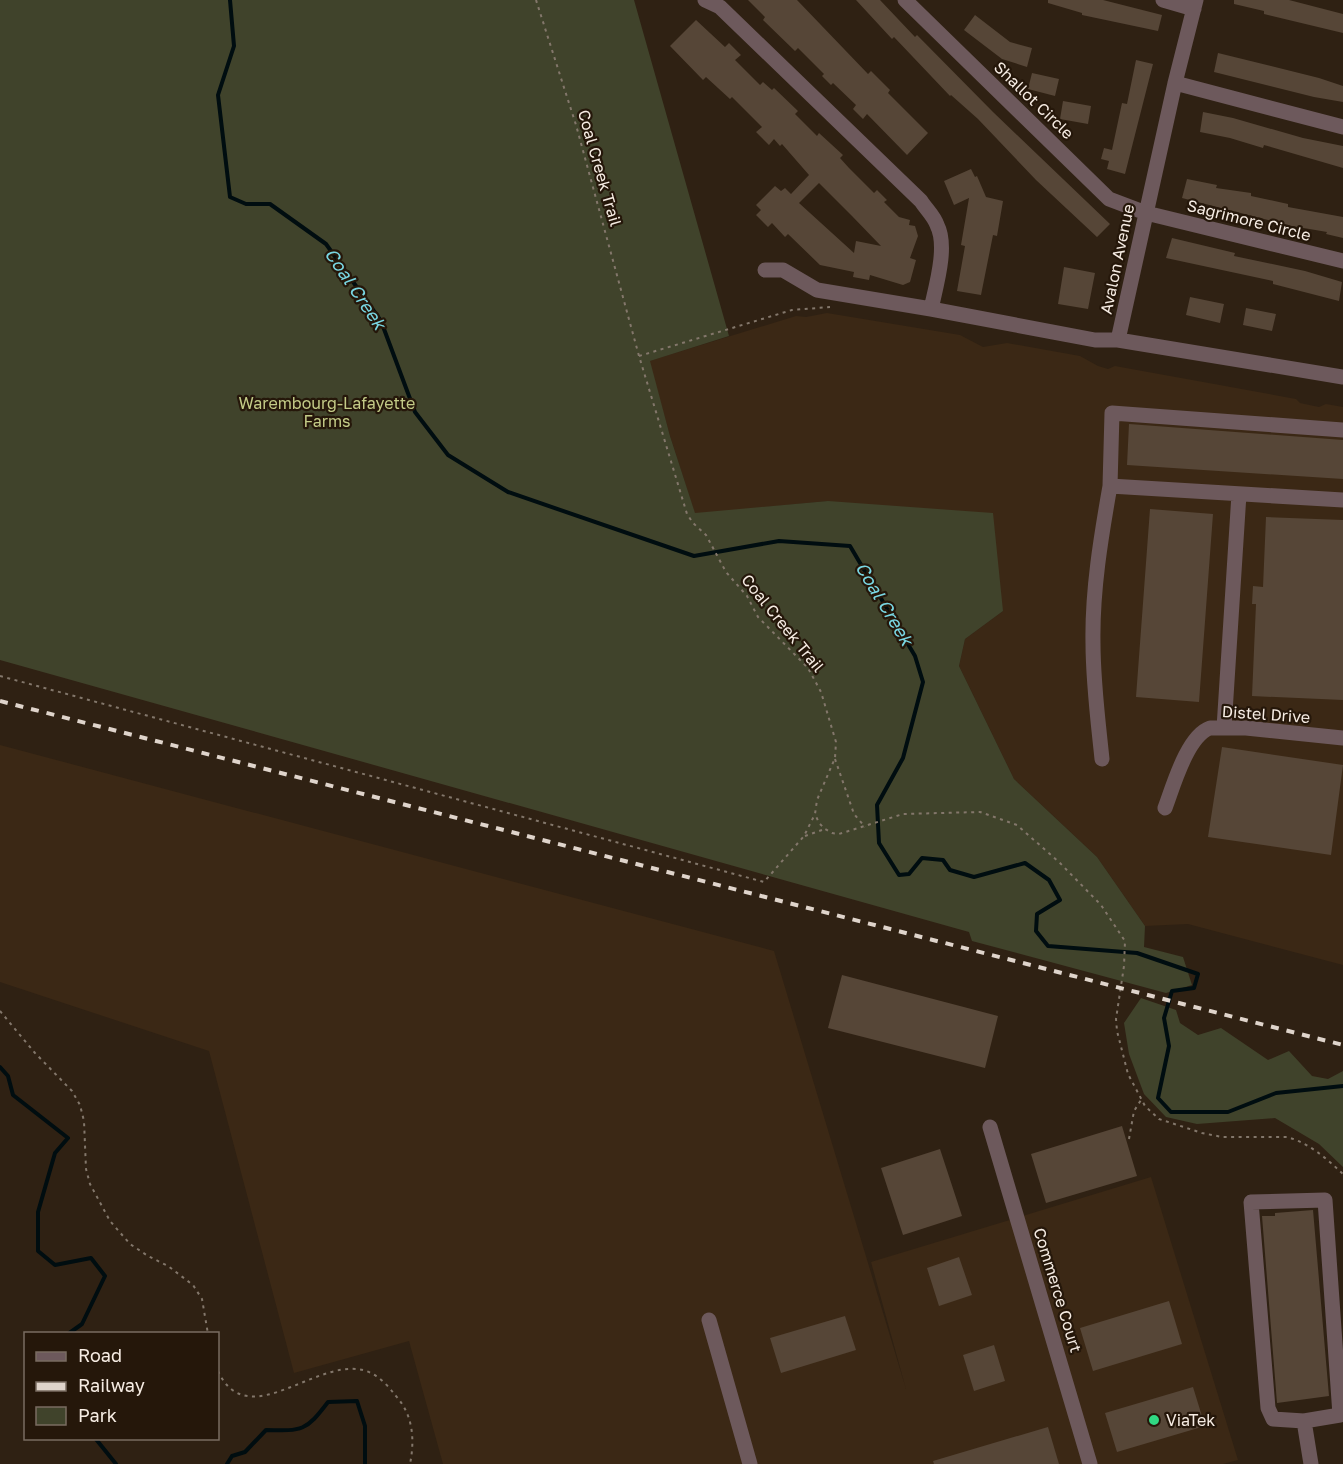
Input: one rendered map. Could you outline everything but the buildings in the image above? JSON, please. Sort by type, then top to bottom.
[{"type":"street","points":[[705,0],[720,7],[921,201],[938,226],[942,254],[931,309]]},
{"type":"street","name":"Shallot Circle","points":[[905,0],[1109,199],[1146,213]]},
{"type":"street","points":[[1163,0],[1195,4]]},
{"type":"street","name":"Avalon Avenue","points":[[1195,4],[1175,83],[1118,340],[1343,377]]},
{"type":"street","points":[[1175,83],[1343,128]]},
{"type":"street","name":"Sagrimore Circle","points":[[1146,213],[1343,261]]},
{"type":"street","points":[[765,270],[783,270],[817,290],[1095,340],[1118,340]]},
{"type":"street","points":[[1102,759],[1095,702],[1093,640],[1099,547],[1110,486],[1112,412],[1343,430]]},
{"type":"street","points":[[1110,486],[1343,500]]},
{"type":"street","points":[[1224,728],[1239,494]]},
{"type":"street","name":"Distel Drive","points":[[1165,808],[1178,771],[1197,736],[1210,728],[1246,728],[1343,738]]},
{"type":"street","name":"Commerce Court","points":[[990,1127],[1090,1464]]},
{"type":"street","points":[[1325,1200],[1340,1415],[1304,1422],[1274,1419],[1268,1408],[1251,1202],[1325,1200]]},
{"type":"street","points":[[709,1320],[750,1464]]},
{"type":"street","points":[[1304,1422],[1311,1464]]},
{"type":"path","name":"Coal Creek Trail","points":[[0,676],[764,882],[804,836],[815,814],[816,801],[835,758],[836,742],[830,720],[808,668],[758,617],[747,596],[726,572],[706,535],[693,524],[687,514],[639,356],[576,125],[536,0]]},
{"type":"path","points":[[639,356],[792,310],[835,307]]},
{"type":"path","points":[[835,758],[854,813],[865,827]]},
{"type":"path","points":[[815,814],[825,829],[840,834],[903,814],[980,812],[1017,825],[1060,863],[1101,905],[1125,941],[1124,966],[1116,1019],[1117,1031],[1128,1074],[1141,1100],[1159,1119],[1202,1133],[1222,1137],[1287,1137],[1297,1140],[1315,1151],[1343,1174]]},
{"type":"path","points":[[804,836],[825,829]]},
{"type":"path","points":[[0,1011],[35,1053],[72,1091],[80,1105],[84,1121],[86,1169],[97,1198],[110,1221],[130,1244],[175,1270],[193,1284],[202,1299],[208,1332]]},
{"type":"path","points":[[1130,1139],[1134,1111],[1141,1100]]},
{"type":"path","points":[[219,1374],[230,1388],[249,1397],[275,1393],[340,1369],[356,1369],[370,1373],[390,1388],[406,1412],[412,1434],[410,1464]]},
{"type":"shaded area","points":[[827,313],[960,335],[983,347],[1007,343],[1080,356],[1108,369],[1115,366],[1296,399],[1300,403],[1319,407],[1326,404],[1343,407],[1343,965],[1188,924],[1145,926],[1097,857],[1014,779],[959,666],[965,639],[1003,611],[828,501],[695,514],[649,361],[796,316],[806,317]]},
{"type":"shaded area","points":[[0,745],[774,951],[906,1389],[871,1262],[1151,1177],[1238,1460],[1223,1464],[443,1464],[409,1341],[294,1373],[209,1051],[0,982]]},
{"type":"green space","name":"Warembourg-Lafayette Farms","points":[[0,0],[634,0],[729,336],[650,361],[670,436],[695,513],[828,501],[993,513],[1003,611],[965,639],[959,666],[1014,779],[1097,857],[1145,926],[1144,947],[1183,957],[1192,985],[1166,993],[972,941],[969,932],[0,660]]},
{"type":"green space","points":[[1141,998],[1176,1010],[1180,1023],[1198,1035],[1221,1028],[1268,1060],[1289,1051],[1312,1076],[1328,1079],[1343,1071],[1343,1167],[1319,1144],[1275,1118],[1197,1124],[1166,1117],[1144,1094],[1129,1054],[1124,1023]]},
{"type":"waterway","name":"Coal Creek","points":[[230,0],[234,46],[218,95],[230,197],[246,204],[270,204],[326,244],[381,321],[415,412],[448,455],[508,492],[694,556],[779,541],[850,546],[915,656],[923,682],[903,758],[877,805],[879,843],[899,875],[909,874],[922,858],[943,860],[950,870],[974,877],[1025,863],[1049,880],[1060,900],[1037,914],[1036,931],[1048,946],[1137,953],[1198,974],[1194,988],[1172,991],[1164,1018],[1169,1046],[1158,1098],[1171,1112],[1228,1112],[1276,1093],[1343,1086]]},
{"type":"waterway","points":[[0,1067],[8,1076],[13,1095],[68,1138],[55,1153],[38,1212],[38,1251],[55,1265],[91,1258],[105,1276],[82,1324],[71,1332]]},
{"type":"waterway","points":[[227,1464],[232,1456],[245,1452],[266,1430],[303,1427],[314,1419],[328,1402],[357,1401],[365,1426],[365,1464]]},
{"type":"waterway","points":[[97,1440],[116,1464]]},
{"type":"railway","points":[[0,701],[1343,1045]]},
{"type":"place","name":"ViaTek","points":[[1154,1420]]}]
